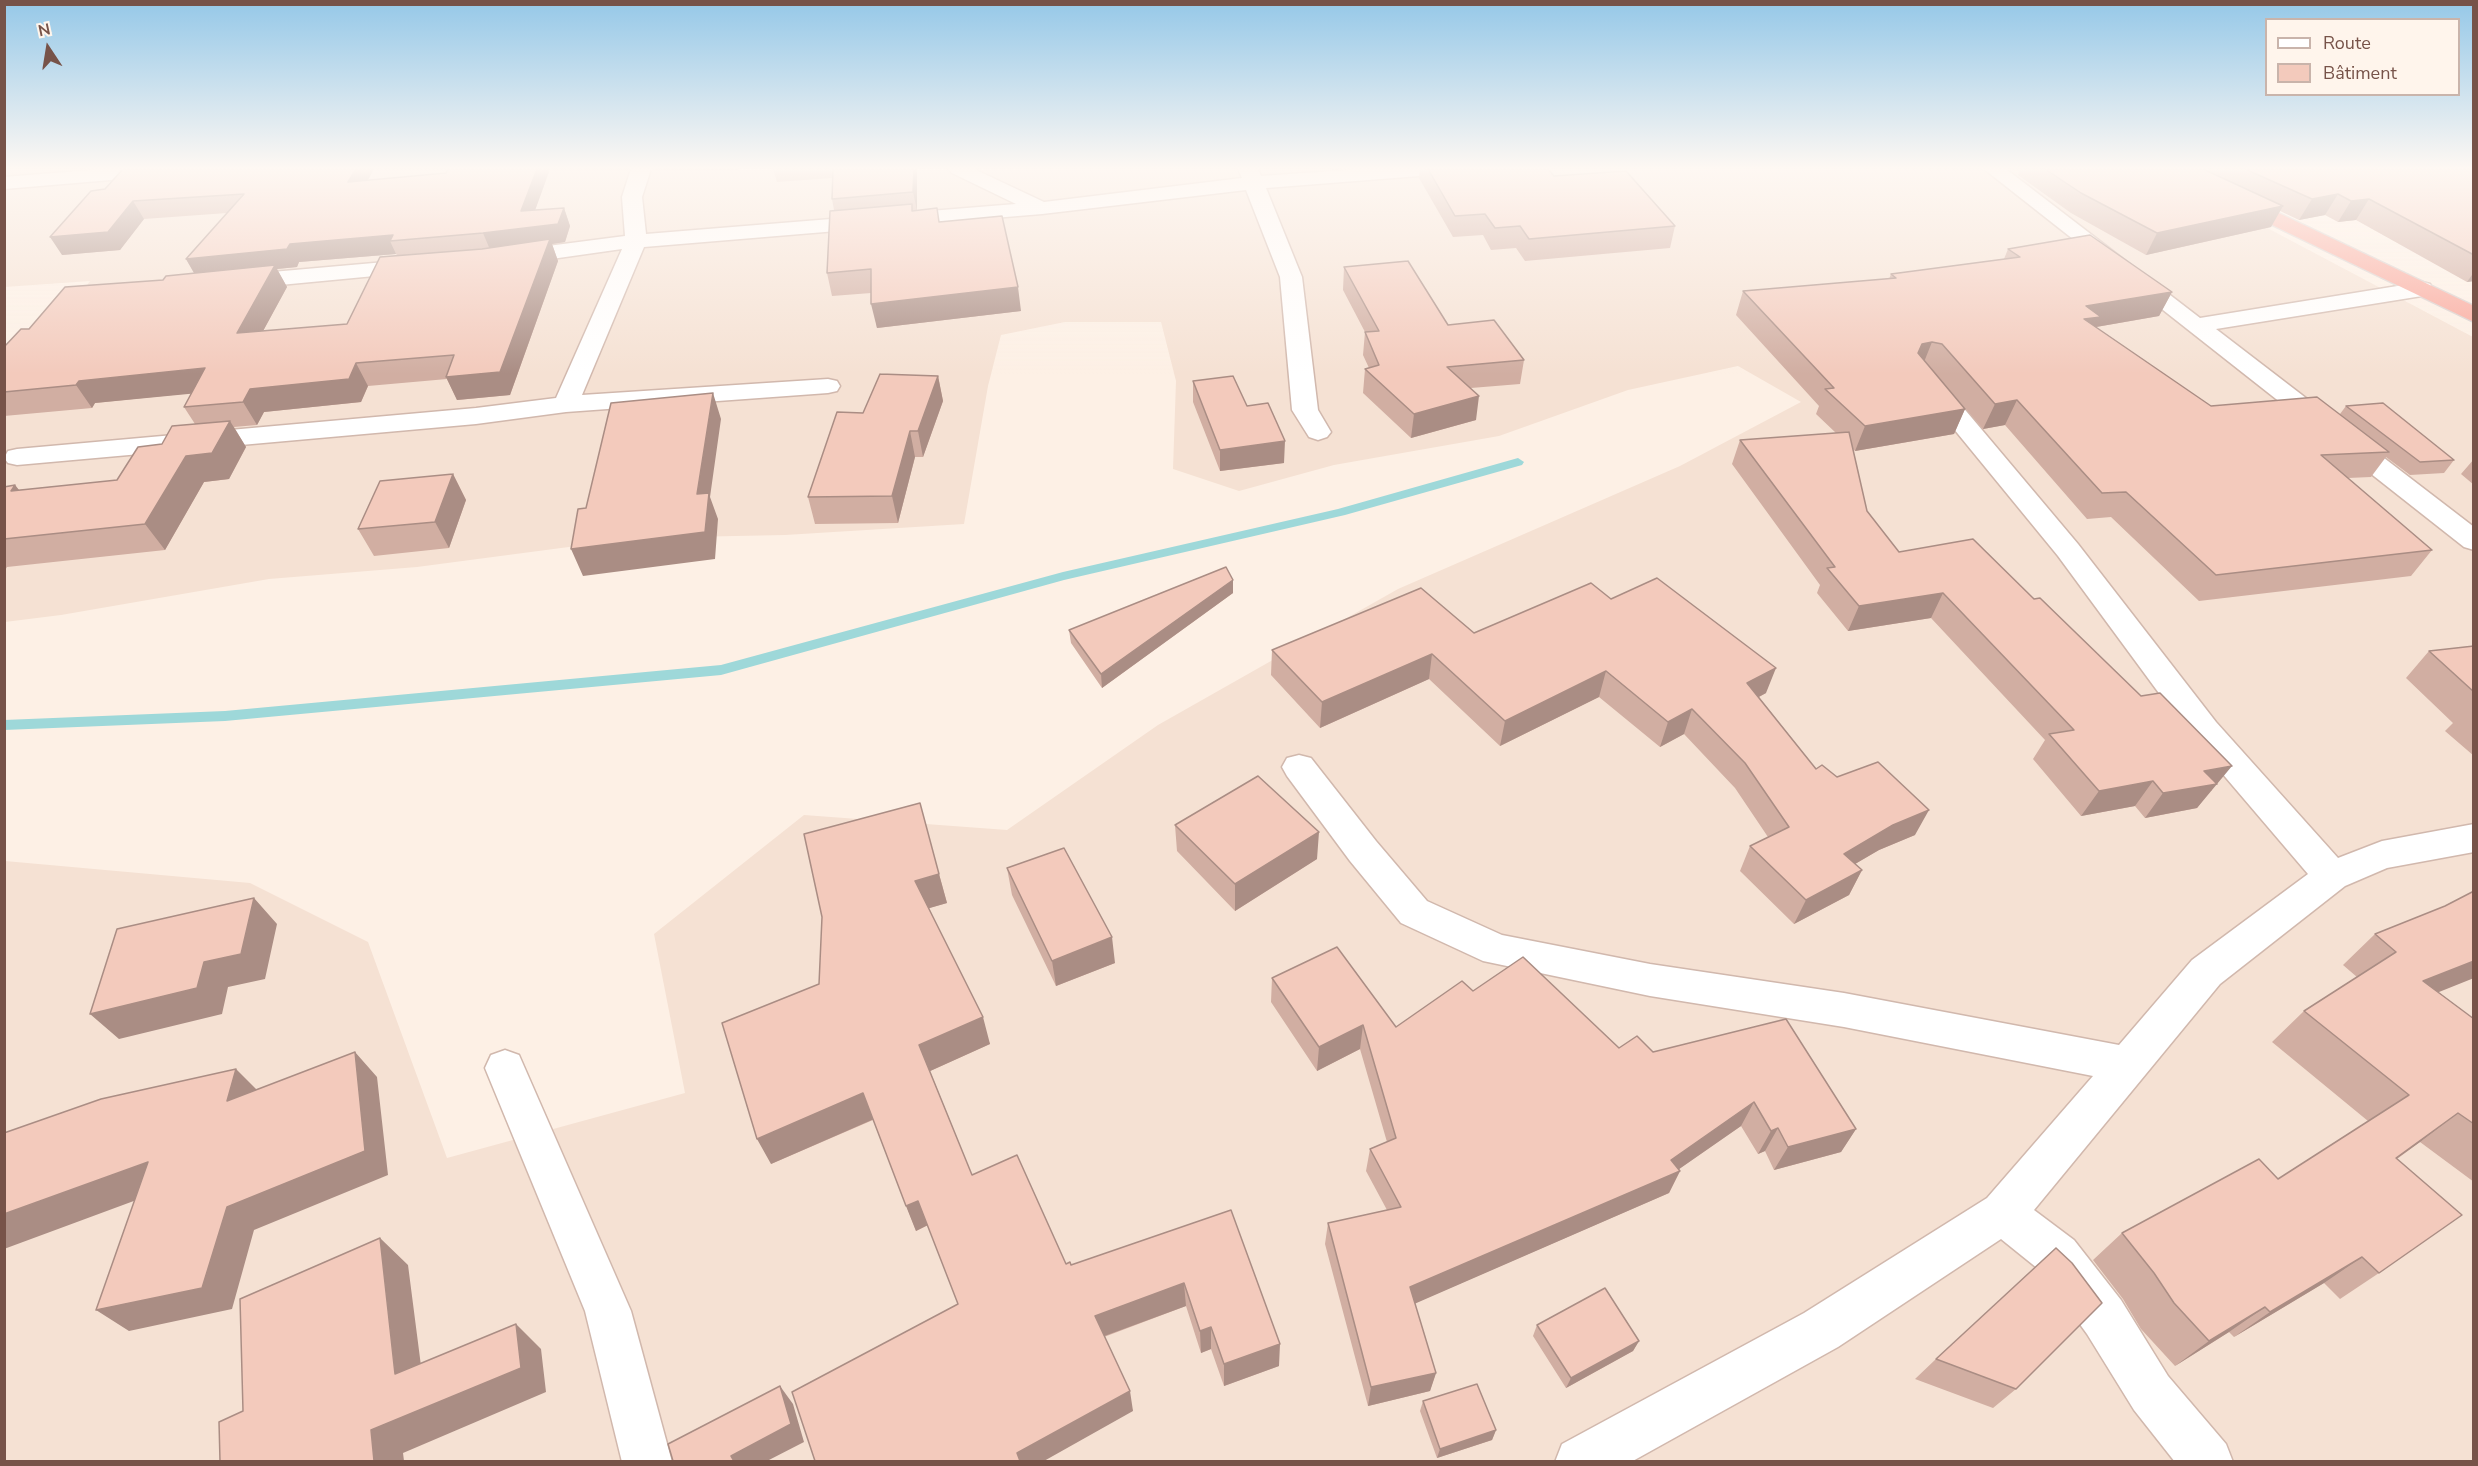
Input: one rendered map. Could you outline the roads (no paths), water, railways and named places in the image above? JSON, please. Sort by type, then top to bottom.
[{"type":"highway","points":[[2314,237],[2474,315]]},
{"type":"street","points":[[566,404],[636,237]]},
{"type":"street","points":[[492,261],[636,241],[680,237]]},
{"type":"street","points":[[1276,237],[1291,276],[1305,410],[1318,432]]},
{"type":"street","points":[[2070,237],[2083,249],[2198,325],[2474,541]]},
{"type":"street","points":[[219,284],[446,264]]},
{"type":"street","points":[[2198,325],[2422,289]]},
{"type":"street","points":[[1922,376],[2068,550],[2204,730],[2332,876]]},
{"type":"street","points":[[17,457],[476,417],[566,404],[828,386]]},
{"type":"street","points":[[1299,767],[1362,851],[1414,912],[1496,950],[1650,980],[1844,1010],[2129,1065]]},
{"type":"street","points":[[1591,1459],[1821,1330],[2003,1212],[2206,972],[2332,876],[2382,855],[2474,838]]},
{"type":"street","points":[[505,1068],[608,1311],[647,1461]]},
{"type":"street","points":[[2003,1212],[2058,1256],[2104,1317],[2151,1393],[2208,1461]]},
{"type":"waterway","points":[[4,725],[225,716],[721,670],[1063,576],[1341,512],[1518,462]]}]
